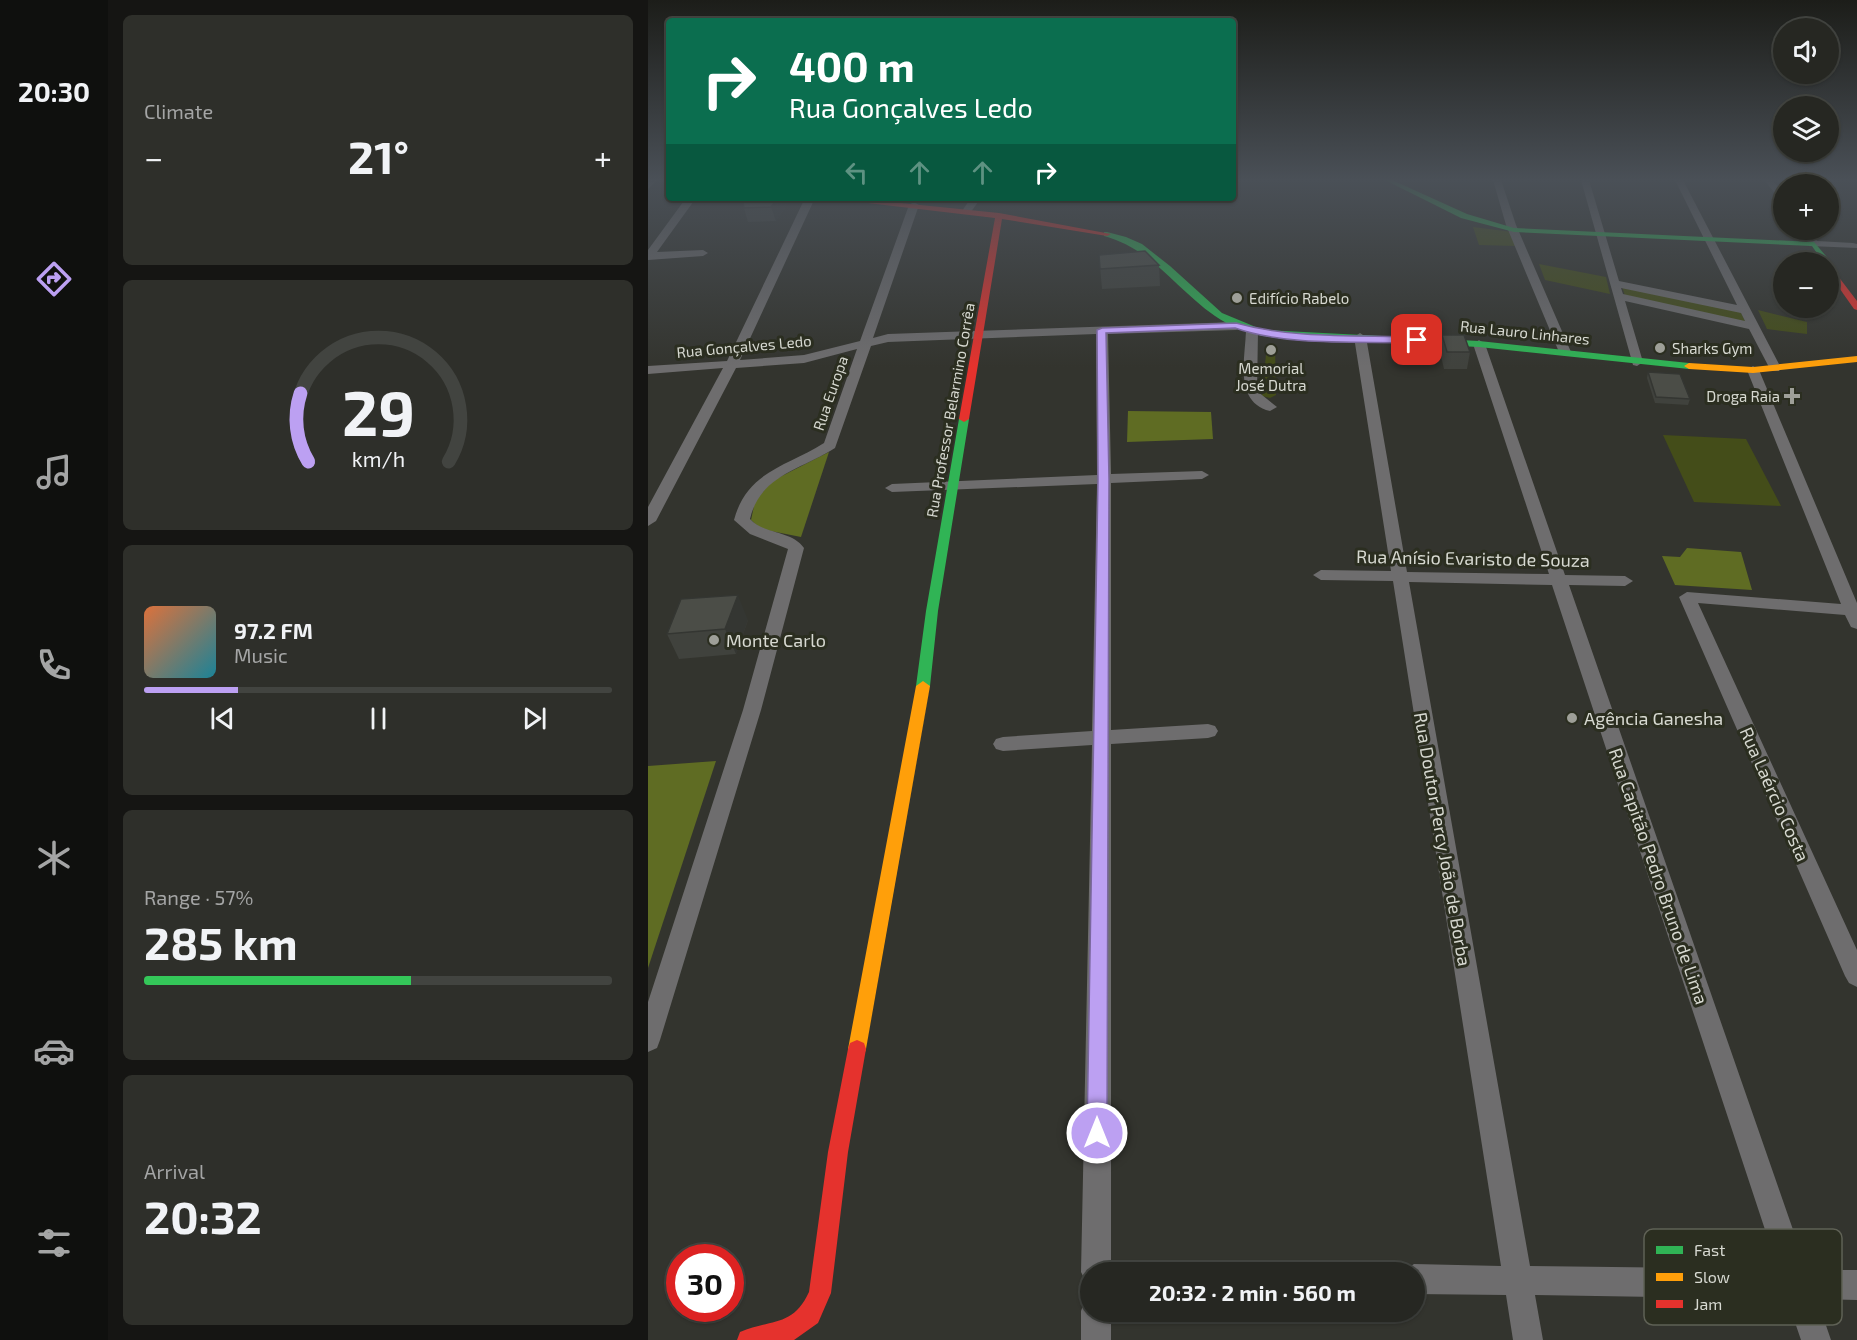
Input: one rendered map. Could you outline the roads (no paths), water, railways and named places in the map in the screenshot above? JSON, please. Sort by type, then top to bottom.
[{"type":"street","points":[[648,256],[658,243]]},
{"type":"street","points":[[648,521],[730,366],[789,243]]},
{"type":"street","name":"Rua Europa","points":[[648,1040],[757,693],[796,548],[788,541],[772,538],[748,528],[742,520],[744,508],[762,483],[772,474],[830,445],[865,342],[894,243]]},
{"type":"street","name":"Rua Professor Belarmino Corrêa","points":[[748,1340],[791,1330],[810,1315],[820,1293],[838,1152],[918,723],[932,611],[995,243]]},
{"type":"street","name":"Rua Lauro Linhares","points":[[1132,243],[1161,261],[1212,311],[1236,326],[1252,331],[1290,336],[1360,337],[1479,344],[1565,352],[1694,369],[1754,370],[1855,361]]},
{"type":"street","points":[[1519,243],[1565,352]]},
{"type":"street","points":[[1603,243],[1637,362]]},
{"type":"street","points":[[1712,243],[1775,368]]},
{"type":"street","points":[[1784,243],[1853,246]]},
{"type":"street","points":[[1815,244],[1820,252]]},
{"type":"street","points":[[648,256],[703,253]]},
{"type":"street","points":[[1839,280],[1857,307]]},
{"type":"street","points":[[1615,283],[1745,310]]},
{"type":"street","points":[[1619,296],[1753,326]]},
{"type":"street","name":"Rua Gonçalves Ledo","points":[[648,370],[804,359],[888,338],[1236,326]]},
{"type":"street","points":[[1096,1262],[1104,479],[1102,330]]},
{"type":"street","points":[[1252,331],[1251,391],[1256,398],[1270,407]]},
{"type":"street","name":"Rua Doutor Percy João de Borba","points":[[1360,337],[1398,576],[1528,1340]]},
{"type":"street","name":"Rua Capitão Pedro Bruno de Lima","points":[[1479,344],[1778,1229]]},
{"type":"street","points":[[1754,370],[1854,617]]},
{"type":"street","points":[[892,488],[1202,475]]},
{"type":"street","name":"Rua Anísio Evaristo de Souza","points":[[1321,575],[1625,581]]},
{"type":"street","name":"Rua Laércio Costa","points":[[1854,617],[1687,597],[1857,976]]},
{"type":"street","points":[[1003,744],[1208,731]]},
{"type":"street","points":[[1425,1279],[1644,1282]]},
{"type":"street","points":[[1842,1285],[1857,1285]]},
{"type":"street","points":[[1095,1340],[1096,1322]]},
{"type":"street","name":"Rua Capitão Pedro Bruno de Lima","points":[[1811,1325],[1816,1340]]},
{"type":"place","name":"Edifício Rabelo","points":[[1237,298]]},
{"type":"place","name":"Sharks Gym","points":[[1660,348]]},
{"type":"place","name":"Memorial José Dutra","points":[[1271,350]]},
{"type":"place","name":"Droga Raia","points":[[1792,396]]},
{"type":"place","name":"Monte Carlo","points":[[714,640]]},
{"type":"place","name":"Agência Ganesha","points":[[1572,718]]}]
